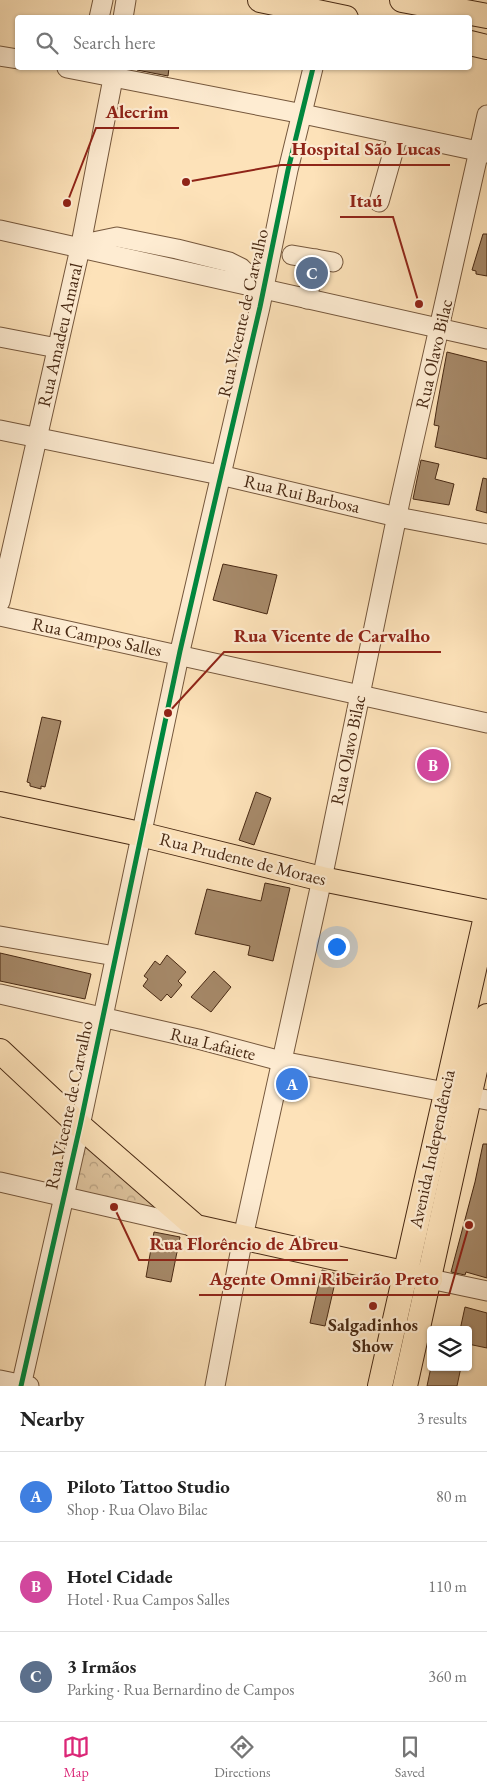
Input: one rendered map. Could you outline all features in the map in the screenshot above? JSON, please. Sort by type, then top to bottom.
[{"type":"main road","points":[[260,0],[331,12]]},
{"type":"main road","points":[[402,0],[487,16]]},
{"type":"main road","points":[[484,0],[487,7]]},
{"type":"main road","points":[[472,43],[487,47]]},
{"type":"main road","name":"Rua Prudente de Moraes","points":[[0,804],[140,834],[322,879],[487,912]]},
{"type":"main road","name":"Avenida Independência","points":[[380,1386],[445,1091],[487,912]]},
{"type":"main road","name":"Avenida Independência","points":[[406,1386],[430,1279],[478,1098],[487,1016]]},
{"type":"main road","points":[[0,1050],[80,1126],[196,1227],[430,1279]]},
{"type":"street","points":[[100,15],[103,0]]},
{"type":"street","points":[[124,15],[126,0]]},
{"type":"street","points":[[0,56],[15,58]]},
{"type":"street","points":[[95,70],[109,71],[483,153]]},
{"type":"street","name":"Rua Vicente de Carvalho","points":[[24,1385],[140,834],[170,704],[179,654],[264,290],[288,170],[313,70]]},
{"type":"street","name":"Rua Amadeu Amaral","points":[[0,602],[80,249],[109,71]]},
{"type":"street","name":"Rua Olavo Bilac","points":[[214,1386],[243,1237],[322,879],[397,517],[439,328],[483,153],[487,115]]},
{"type":"street","points":[[379,202],[398,135]]},
{"type":"street","points":[[0,230],[487,339]]},
{"type":"street","points":[[292,255],[324,260],[307,299]]},
{"type":"street","points":[[0,337],[57,348]]},
{"type":"street","name":"Rua Rui Barbosa","points":[[0,430],[220,474],[397,517],[487,534]]},
{"type":"street","name":"Rua Campos Salles","points":[[0,616],[487,723]]},
{"type":"street","points":[[0,936],[115,956]]},
{"type":"street","name":"Rua Lafaiete","points":[[0,994],[281,1061],[478,1098]]},
{"type":"street","points":[[0,1182],[196,1227]]},
{"type":"street","points":[[430,1279],[487,1292]]},
{"type":"street","points":[[0,1380],[24,1385]]},
{"type":"green space","points":[[86,1141],[160,1208],[158,1216],[73,1191]]},
{"type":"building","points":[[137,70],[169,70],[168,76]]},
{"type":"building","points":[[483,234],[487,234],[487,276],[476,274],[476,271],[472,270]]},
{"type":"building","points":[[447,352],[487,362],[487,459],[435,447],[439,426],[434,425]]},
{"type":"building","points":[[421,460],[439,464],[435,479],[454,484],[449,505],[413,499]]},
{"type":"building","points":[[483,478],[487,479],[487,513],[476,510]]},
{"type":"building","points":[[223,564],[277,575],[267,614],[213,600]]},
{"type":"building","points":[[42,717],[61,721],[45,787],[41,786],[41,789],[30,786],[30,783],[27,782]]},
{"type":"building","points":[[256,792],[271,798],[254,845],[239,840]]},
{"type":"building","points":[[265,883],[290,888],[273,961],[248,955],[250,946],[195,934],[207,889],[261,901]]},
{"type":"building","points":[[0,953],[91,974],[85,999],[0,981]]},
{"type":"building","points":[[167,955],[186,972],[178,981],[182,985],[171,998],[167,994],[161,1001],[143,986],[148,979],[144,976],[155,961],[160,965]]},
{"type":"building","points":[[214,971],[231,987],[211,1012],[191,997]]},
{"type":"building","points":[[483,1144],[487,1144],[487,1278],[466,1272],[465,1275],[451,1272]]},
{"type":"building","points":[[154,1232],[180,1237],[171,1282],[146,1277]]},
{"type":"building","points":[[322,1270],[337,1274],[325,1326],[310,1323]]},
{"type":"building","points":[[465,1307],[487,1313],[487,1348],[472,1345],[472,1326],[461,1326]]},
{"type":"building","points":[[430,1371],[460,1371],[457,1386],[427,1386]]},
{"type":"cycle path","points":[[21,1386],[80,1126],[180,651],[260,307],[288,170],[313,70]]},
{"type":"place","name":"Hospital São Lucas","points":[[186,182]]},
{"type":"place","name":"Alecrim","points":[[67,203]]},
{"type":"place","name":"3 Irmãos","points":[[312,273]]},
{"type":"place","name":"Itaú","points":[[419,304]]},
{"type":"place","name":"Rua Vicente de Carvalho","points":[[168,713]]},
{"type":"place","name":"Hotel Cidade","points":[[433,765]]},
{"type":"place","name":"Piloto Tattoo Studio","points":[[292,1084]]},
{"type":"place","name":"Rua Florêncio de Abreu","points":[[114,1207]]},
{"type":"place","name":"Agente Omni Ribeirão Preto","points":[[469,1225]]},
{"type":"place","name":"Salgadinhos Show","points":[[373,1306]]}]
